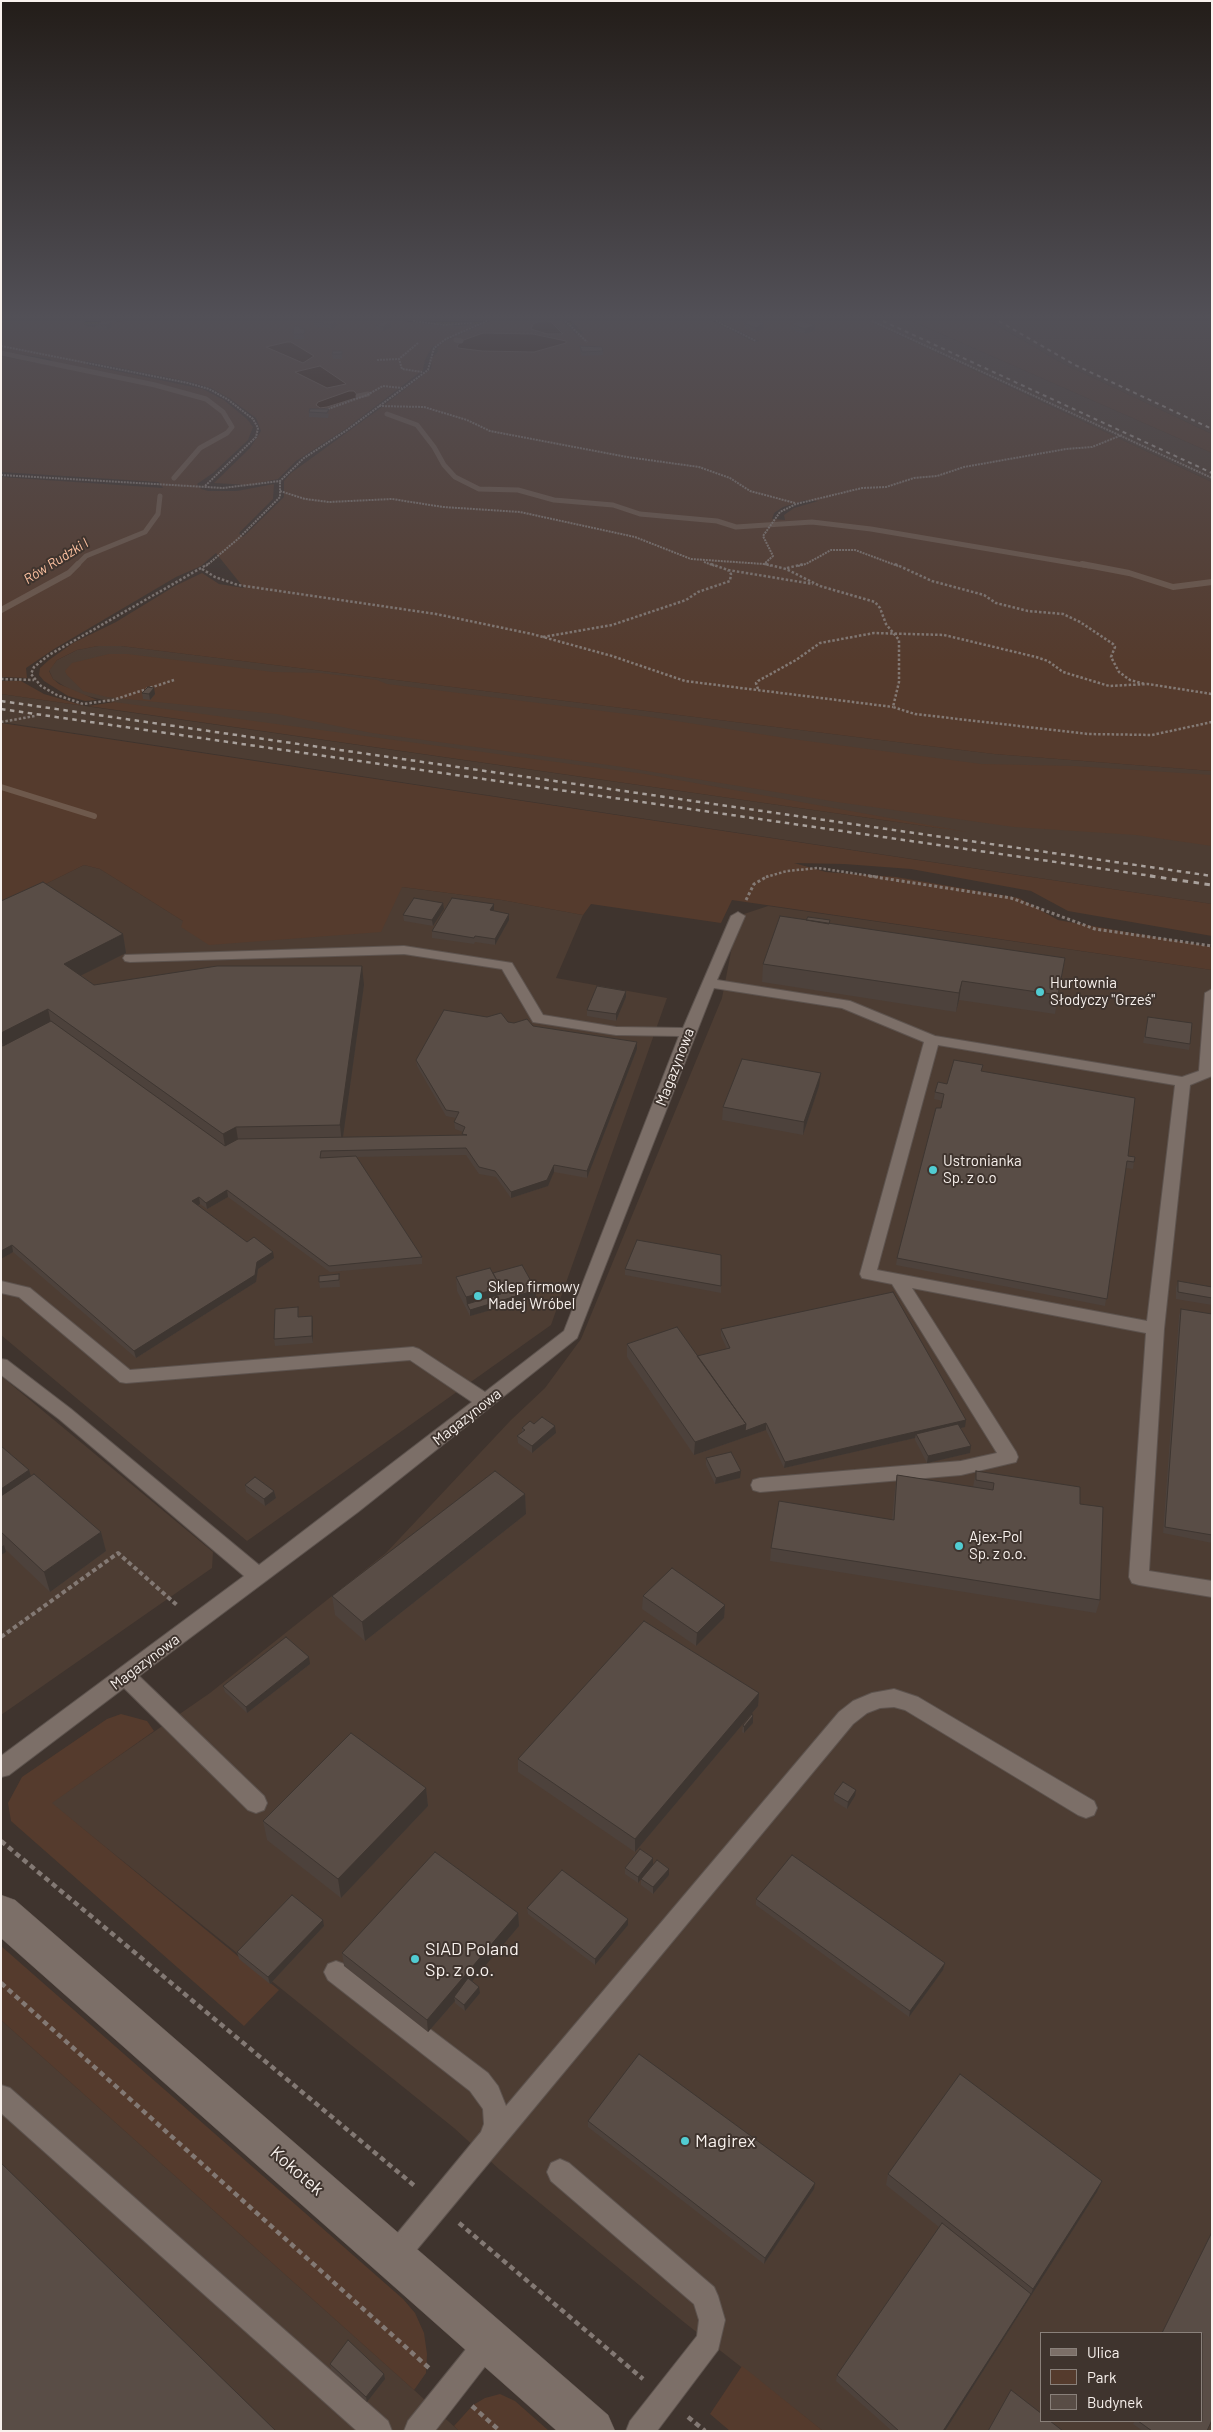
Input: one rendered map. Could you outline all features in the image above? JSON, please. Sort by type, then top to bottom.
[{"type":"street","name":"Kokotek","points":[[1,1913],[395,2256],[592,2431]]},
{"type":"lane","name":"Magazynowa","points":[[1,1768],[258,1577],[486,1402],[571,1334],[688,1032],[738,916]]},
{"type":"lane","points":[[130,958],[404,950],[507,966],[538,1018],[616,1031],[688,1032]]},
{"type":"lane","points":[[709,983],[845,1004],[932,1040],[1183,1082],[1206,1074],[1212,993]]},
{"type":"lane","points":[[932,1040],[868,1274],[1155,1329]]},
{"type":"lane","points":[[1183,1082],[1155,1329],[1139,1577],[1212,1590]]},
{"type":"lane","points":[[760,1485],[961,1468],[1009,1457],[898,1280]]},
{"type":"lane","points":[[1,1287],[24,1292],[126,1377],[413,1354],[486,1402]]},
{"type":"lane","points":[[1,1365],[65,1414],[258,1577]]},
{"type":"lane","points":[[126,1676],[256,1803]]},
{"type":"lane","points":[[395,2256],[846,1718],[860,1707],[879,1699],[894,1698],[911,1704],[1086,1808]]},
{"type":"lane","points":[[336,1972],[479,2082],[484,2088],[495,2109],[496,2124],[492,2138],[481,2154]]},
{"type":"lane","points":[[1,2097],[378,2431]]},
{"type":"lane","points":[[560,2172],[705,2296],[712,2320],[709,2341],[640,2431]]},
{"type":"lane","points":[[418,2431],[490,2340]]},
{"type":"path","points":[[204,487],[257,434]]},
{"type":"path","points":[[1,475],[204,487],[252,486],[280,481],[304,458],[338,434]]},
{"type":"path","points":[[513,434],[628,457],[699,467],[730,478],[750,491],[796,504]]},
{"type":"path","points":[[764,564],[773,556],[763,536],[780,512],[796,504],[862,488],[886,487],[914,478],[938,476],[964,467],[1066,448],[1092,446],[1122,435],[1212,478]]},
{"type":"path","points":[[174,680],[121,698],[83,704],[57,695],[34,680],[31,674],[34,667],[49,655],[178,580],[202,569],[239,538],[280,497],[280,481]]},
{"type":"path","points":[[280,491],[329,502],[392,499],[443,507],[520,512],[635,537],[676,554],[702,560],[728,570],[820,586],[875,602],[884,613],[886,624],[899,640],[899,673],[893,707]]},
{"type":"path","points":[[786,569],[806,564],[830,550],[855,550],[876,556],[932,581],[984,596],[996,603],[1028,611],[1063,614],[1080,622],[1114,644],[1115,647],[1111,656],[1115,667],[1123,676],[1130,680],[1212,694]]},
{"type":"path","points":[[702,560],[764,564],[786,569],[820,586]]},
{"type":"path","points":[[202,569],[215,577],[238,585],[436,614],[541,637],[612,656],[685,681],[893,707],[916,714],[1088,734],[1152,736],[1212,722]]},
{"type":"path","points":[[541,637],[602,627],[636,618],[730,581],[731,574],[728,570]]},
{"type":"path","points":[[758,689],[756,684],[758,681],[796,660],[820,643],[866,634],[944,636],[1036,657],[1048,661],[1064,672],[1094,684],[1109,686],[1148,684]]},
{"type":"path","points":[[1,679],[34,680]]},
{"type":"path","points":[[1,722],[35,716]]},
{"type":"path","points":[[738,916],[754,884],[787,871],[818,868],[1011,898],[1095,929],[1212,946]]},
{"type":"path","points":[[1,1637],[118,1553],[180,1607]]},
{"type":"path","points":[[1,1841],[705,2431]]},
{"type":"path","points":[[1,1983],[500,2431]]},
{"type":"shaded area","points":[[1111,434],[1170,434],[1212,453],[1212,482]]},
{"type":"shaded area","points":[[98,646],[121,646],[994,754],[1212,771],[1212,904],[1,722],[1,694],[946,829],[120,704],[75,693],[53,679],[49,670],[57,660],[77,650]]},
{"type":"shaded area","points":[[84,865],[100,869],[183,921],[402,887],[502,900],[583,915],[556,978],[667,998],[551,1325],[247,1541],[1,1335],[1,906]]},
{"type":"shaded area","points":[[768,906],[1212,970],[1212,2431],[823,2431],[685,2323],[500,2170],[454,2128],[51,1803],[210,1693],[386,1553],[511,1420],[545,1388],[581,1339],[722,998],[738,916]]},
{"type":"shaded area","points":[[1,1376],[213,1552],[212,1568],[1,1715]]},
{"type":"shaded area","points":[[1,2020],[414,2390],[459,2431],[1,2431]]},
{"type":"green space","points":[[1,434],[250,434],[248,440],[213,473],[197,484],[201,489],[208,491],[237,491],[274,484],[273,499],[239,533],[243,537],[284,497],[284,481],[291,473],[344,434],[1111,434],[1212,482],[1212,771],[994,754],[121,646],[98,646],[77,650],[57,660],[49,671],[53,679],[59,684],[97,700],[85,701],[68,696],[44,681],[39,675],[40,668],[73,643],[116,622],[175,586],[202,573],[219,584],[244,588],[216,553],[201,566],[176,577],[54,649],[26,668],[27,678],[1,677],[1,477],[163,488],[159,482],[1,472]],"holes":[[[806,500],[818,501],[794,508],[784,515],[785,520],[772,519],[774,513],[783,507]]]},
{"type":"green space","points":[[259,434],[337,434],[296,461],[278,479],[249,485],[214,483],[250,448]]},
{"type":"green space","points":[[1170,434],[1212,434],[1212,453]]},
{"type":"green space","points":[[109,654],[127,654],[273,672],[321,673],[377,680],[387,684],[650,717],[792,739],[981,764],[1074,766],[1212,775],[1212,846],[1136,835],[1014,827],[837,802],[616,766],[372,733],[277,714],[107,697],[83,691],[65,671],[72,663]]},
{"type":"green space","points":[[1,681],[21,681],[44,694],[85,706],[1,694]]},
{"type":"green space","points":[[114,702],[645,774],[967,832],[88,706]]},
{"type":"green space","points":[[1,723],[1212,904],[1212,936],[1068,911],[1031,891],[911,869],[844,864],[794,863],[826,872],[896,877],[1019,898],[1058,920],[1212,947],[1212,970],[732,900],[721,923],[591,904],[583,915],[502,900],[402,887],[381,932],[209,945],[181,927],[183,921],[100,869],[84,865],[1,906]]},
{"type":"green space","points":[[121,1714],[147,1721],[154,1731],[52,1803],[279,1990],[244,2026],[11,1821],[8,1803],[22,1777],[107,1719]]},
{"type":"green space","points":[[1,1946],[403,2299],[415,2313],[424,2333],[427,2354],[426,2373],[414,2390],[1,2020]]},
{"type":"green space","points":[[742,2366],[823,2431],[730,2431],[710,2414]]},
{"type":"green space","points":[[500,2394],[515,2401],[549,2431],[459,2431],[454,2426],[473,2405],[485,2398]]},
{"type":"building","points":[[148,687],[154,688],[149,694],[142,693]]},
{"type":"building","points":[[43,882],[123,934],[64,964],[94,985],[217,966],[362,966],[340,1125],[236,1127],[223,1134],[48,1009],[1,1033],[1,901]]},
{"type":"building","points":[[414,898],[443,903],[432,920],[403,915]]},
{"type":"building","points":[[452,898],[494,904],[490,910],[509,914],[495,939],[475,936],[474,938],[432,931]]},
{"type":"building","points":[[780,916],[1065,958],[1058,995],[962,981],[959,993],[763,964]]},
{"type":"building","points":[[808,917],[830,920],[829,924],[806,920]]},
{"type":"building","points":[[597,986],[626,991],[616,1014],[587,1010]]},
{"type":"building","points":[[444,1010],[487,1017],[501,1013],[508,1022],[514,1023],[527,1019],[533,1026],[637,1042],[587,1171],[554,1165],[547,1180],[511,1192],[495,1171],[479,1167],[466,1148],[321,1151],[320,1158],[356,1156],[422,1257],[329,1266],[227,1190],[206,1203],[199,1197],[192,1201],[247,1242],[254,1237],[273,1252],[257,1262],[255,1275],[134,1351],[12,1245],[1,1251],[1,1045],[3,1046],[51,1021],[225,1146],[238,1139],[467,1135],[462,1134],[465,1127],[454,1122],[459,1112],[446,1110],[416,1060]]},
{"type":"building","points":[[1148,1017],[1192,1023],[1190,1044],[1145,1037]]},
{"type":"building","points":[[742,1059],[821,1073],[804,1122],[723,1107]]},
{"type":"building","points":[[954,1060],[983,1065],[981,1071],[1135,1098],[1128,1156],[1135,1157],[1134,1162],[1127,1161],[1107,1299],[897,1258],[936,1108],[941,1108],[944,1094],[935,1092],[938,1082],[947,1084]]},
{"type":"building","points":[[637,1240],[721,1255],[721,1286],[625,1269]]},
{"type":"building","points":[[522,1265],[536,1290],[470,1310],[467,1304],[501,1294],[501,1288],[493,1273]]},
{"type":"building","points":[[490,1268],[501,1288],[466,1297],[456,1277]]},
{"type":"building","points":[[339,1274],[339,1280],[319,1282],[319,1276]]},
{"type":"building","points":[[1178,1281],[1212,1287],[1212,1298],[1178,1292]]},
{"type":"building","points":[[893,1292],[966,1420],[785,1462],[766,1423],[745,1431],[746,1424],[697,1356],[730,1348],[721,1329]]},
{"type":"building","points":[[298,1307],[298,1317],[312,1316],[312,1336],[274,1339],[275,1309]]},
{"type":"building","points":[[1181,1309],[1212,1314],[1212,1535],[1165,1527]]},
{"type":"building","points":[[677,1327],[746,1424],[695,1442],[627,1344]]},
{"type":"building","points":[[542,1417],[555,1426],[532,1446],[517,1436],[525,1430],[522,1428],[530,1421],[534,1424]]},
{"type":"building","points":[[958,1424],[971,1446],[928,1456],[916,1434]]},
{"type":"building","points":[[1,1446],[29,1470],[1,1489]]},
{"type":"building","points":[[731,1452],[741,1471],[716,1478],[706,1458]]},
{"type":"building","points":[[495,1471],[525,1494],[362,1622],[332,1596]]},
{"type":"building","points":[[976,1471],[1080,1487],[1080,1504],[1103,1507],[1100,1600],[771,1548],[779,1501],[894,1520],[897,1475],[993,1490],[994,1483],[976,1480]]},
{"type":"building","points":[[34,1474],[101,1532],[44,1572],[1,1532],[1,1496]]},
{"type":"building","points":[[255,1477],[274,1491],[264,1499],[245,1485]]},
{"type":"building","points":[[672,1568],[725,1605],[697,1633],[643,1596]]},
{"type":"building","points":[[644,1621],[759,1693],[635,1839],[518,1759]]},
{"type":"building","points":[[286,1637],[309,1657],[246,1707],[223,1686]]},
{"type":"building","points":[[752,1714],[753,1716],[744,1727],[743,1725]]},
{"type":"building","points":[[351,1733],[426,1788],[338,1879],[263,1821]]},
{"type":"building","points":[[843,1782],[856,1790],[848,1802],[834,1794]]},
{"type":"building","points":[[640,1849],[653,1858],[638,1877],[625,1868]]},
{"type":"building","points":[[435,1852],[518,1913],[427,2020],[342,1953]]},
{"type":"building","points":[[792,1855],[945,1963],[910,2011],[756,1899]]},
{"type":"building","points":[[657,1860],[669,1869],[653,1887],[641,1879]]},
{"type":"building","points":[[562,1870],[628,1919],[595,1959],[527,1908]]},
{"type":"building","points":[[292,1895],[323,1920],[268,1977],[237,1952]]},
{"type":"building","points":[[468,1978],[479,1987],[464,2005],[454,1997]]},
{"type":"building","points":[[639,2054],[815,2183],[765,2258],[588,2121]]},
{"type":"building","points":[[960,2074],[1102,2181],[1033,2289],[888,2174]]},
{"type":"building","points":[[1,2163],[276,2431],[1,2431]]},
{"type":"building","points":[[942,2223],[1031,2294],[943,2431],[899,2431],[837,2375]]},
{"type":"building","points":[[1212,2232],[1212,2420],[1207,2431],[1152,2431],[1139,2422],[1203,2422],[1203,2332],[1162,2332]]},
{"type":"building","points":[[348,2340],[384,2374],[366,2397],[330,2364]]},
{"type":"building","points":[[1011,2390],[1040,2412],[1040,2422],[1051,2422],[1063,2431],[988,2431]]},
{"type":"waterway","name":"Rów Rudzki I","points":[[174,478],[200,448],[224,434]]},
{"type":"waterway","points":[[424,434],[444,465],[455,477],[479,489],[518,490],[554,500],[613,505],[640,514],[717,521],[736,527],[812,522],[871,529],[1089,566]]},
{"type":"waterway","name":"Rów Rudzki I","points":[[1,610],[69,573],[86,556],[145,532],[158,514],[160,496]]},
{"type":"waterway","points":[[1082,564],[1129,573],[1173,587],[1212,582]]},
{"type":"waterway","points":[[1,787],[94,816]]},
{"type":"railway","points":[[1129,434],[1212,473]]},
{"type":"railway","points":[[1,701],[1212,876]]},
{"type":"railway","points":[[1,709],[1159,877]]},
{"type":"railway","points":[[1150,876],[1212,885]]},
{"type":"place","name":"Hurtownia Słodyczy \"Grześ\"","points":[[1040,992]]},
{"type":"place","name":"Ustronianka Sp. z o.o","points":[[933,1170]]},
{"type":"place","name":"Sklep firmowy Madej Wróbel","points":[[478,1296]]},
{"type":"place","name":"Ajex-Pol Sp. z o.o.","points":[[959,1546]]},
{"type":"place","name":"SIAD Poland Sp. z o.o.","points":[[415,1959]]},
{"type":"place","name":"Magirex","points":[[685,2141]]}]
